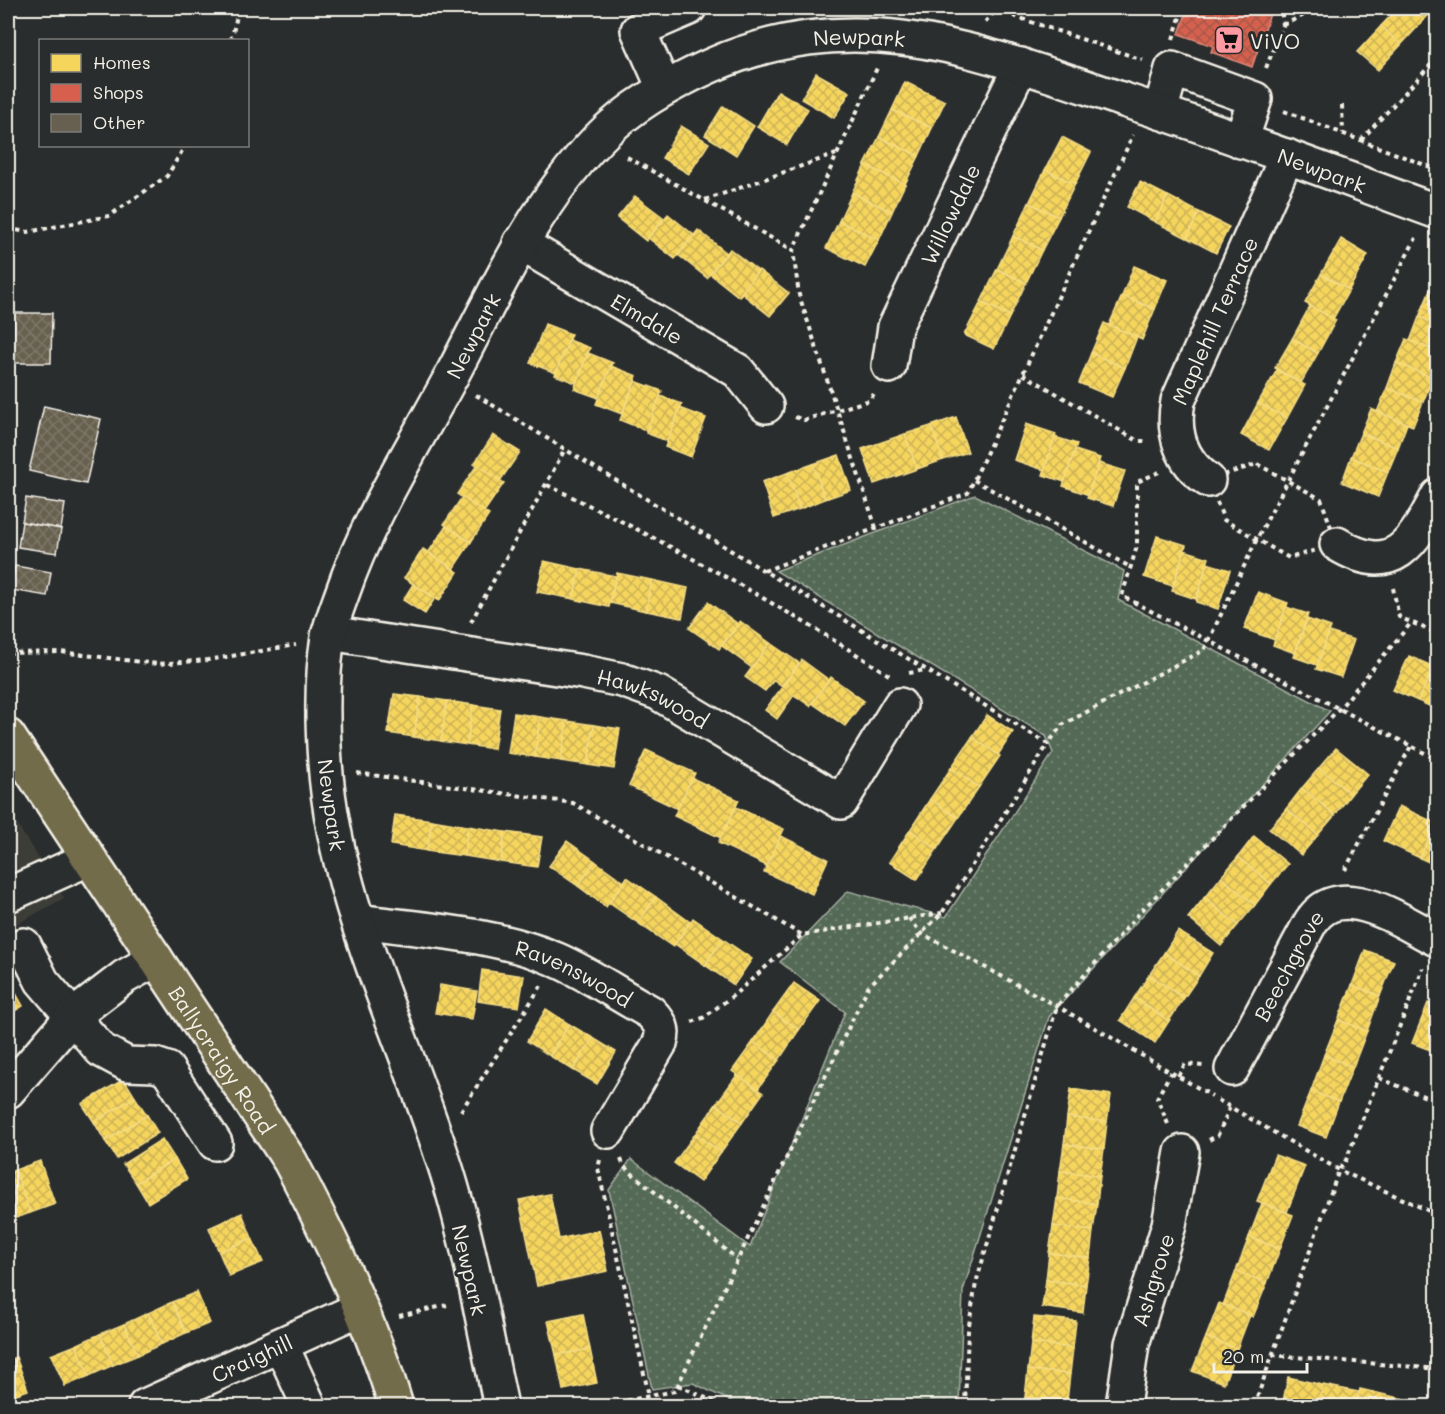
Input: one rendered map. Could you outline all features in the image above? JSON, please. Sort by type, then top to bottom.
[{"type":"main road","name":"Ballycraigy Road","points":[[8,736],[290,1161],[316,1209],[388,1378],[396,1407]]},
{"type":"street","points":[[664,88],[639,30],[689,8]]},
{"type":"street","name":"Newpark","points":[[501,1407],[450,1184],[342,869],[325,769],[321,700],[328,640],[361,540],[450,379],[520,243],[562,183],[597,140],[633,108],[664,88],[732,57],[785,41],[854,34],[893,34],[952,44],[1021,65],[1287,156],[1434,211]]},
{"type":"street","name":"Willowdale","points":[[889,366],[895,327],[1021,65]]},
{"type":"street","points":[[1153,109],[1172,69],[1255,99],[1241,141]]},
{"type":"street","name":"Maplehill Terrace","points":[[1191,460],[1175,421],[1181,391],[1287,156]]},
{"type":"street","name":"Elmdale","points":[[520,243],[738,371],[766,406]]},
{"type":"street","points":[[1337,544],[1367,558],[1386,558],[1412,542],[1437,496]]},
{"type":"street","name":"Hawkswood","points":[[328,640],[459,653],[622,680],[658,693],[841,802],[896,691]]},
{"type":"street","points":[[8,896],[88,859]]},
{"type":"street","name":"Beechgrove","points":[[1232,1069],[1313,918],[1323,908],[1342,901],[1368,906],[1436,940]]},
{"type":"street","name":"Ravenswood","points":[[358,921],[497,940],[557,960],[650,1012],[660,1023],[662,1030]]},
{"type":"street","points":[[24,945],[42,981],[100,1050],[127,1064],[155,1065],[167,1069],[216,1143]]},
{"type":"street","points":[[8,1090],[73,1016],[124,977],[156,959]]},
{"type":"street","points":[[608,1131],[660,1043],[662,1030]]},
{"type":"street","name":"Ashgrove","points":[[1123,1407],[1132,1344],[1169,1225],[1182,1152]]},
{"type":"street","name":"Craighill","points":[[146,1407],[281,1345],[362,1317]]},
{"type":"street","points":[[281,1345],[309,1407]]},
{"type":"path","points":[[104,8],[211,14],[239,9],[275,8]]},
{"type":"path","points":[[1281,8],[1283,25],[1255,99],[1437,170]]},
{"type":"path","points":[[1283,25],[1318,8]]},
{"type":"path","points":[[231,39],[239,9]]},
{"type":"path","points":[[996,10],[1172,69]]},
{"type":"path","points":[[876,528],[799,295],[793,250],[893,34]]},
{"type":"path","points":[[1361,140],[1437,57]]},
{"type":"path","points":[[1342,105],[1343,134]]},
{"type":"path","points":[[764,570],[968,493],[1023,374],[1153,109]]},
{"type":"path","points":[[597,140],[793,250]]},
{"type":"path","points":[[8,228],[28,232],[109,216],[167,176],[184,147]]},
{"type":"path","points":[[703,200],[837,154]]},
{"type":"path","points":[[600,1407],[675,1391],[868,987],[942,913],[1062,725],[1204,650],[1257,539],[1434,211]]},
{"type":"path","points":[[766,406],[804,420],[870,400],[889,366]]},
{"type":"path","points":[[1023,374],[1138,441],[1191,460],[1257,464],[1321,499],[1337,544],[1289,558],[1224,520],[1191,460]]},
{"type":"path","points":[[450,379],[1048,744]]},
{"type":"path","points":[[459,653],[467,630],[565,449]]},
{"type":"path","points":[[1191,460],[1137,482],[1137,546],[1122,596],[1437,760]]},
{"type":"path","points":[[974,480],[1130,567]]},
{"type":"path","points":[[547,485],[606,513],[834,640],[896,691]]},
{"type":"path","points":[[1386,558],[1399,617],[1437,634]]},
{"type":"path","points":[[965,1407],[968,1331],[976,1283],[1057,1006],[1146,906],[1339,710],[1411,622]]},
{"type":"path","points":[[8,653],[61,652],[157,664],[208,660],[328,640]]},
{"type":"path","points":[[1342,901],[1342,875],[1410,746]]},
{"type":"path","points":[[325,769],[573,802],[802,934]]},
{"type":"path","points":[[662,1030],[703,1018],[802,934],[942,913]]},
{"type":"path","points":[[909,918],[921,933],[1057,1006],[1339,1170],[1437,1215]]},
{"type":"path","points":[[1254,1407],[1339,1170],[1346,1160],[1436,940]]},
{"type":"path","points":[[435,1141],[466,1105],[557,960]]},
{"type":"path","points":[[1178,1076],[1185,1064]]},
{"type":"path","points":[[1171,1072],[1157,1098],[1182,1152]]},
{"type":"path","points":[[1379,1078],[1437,1102]]},
{"type":"path","points":[[608,1131],[624,1167],[737,1260]]},
{"type":"path","points":[[608,1131],[598,1168],[649,1396]]},
{"type":"path","points":[[362,1317],[477,1297]]},
{"type":"path","points":[[1272,1355],[1437,1369]]},
{"type":"path","points":[[678,1384],[723,1407]]},
{"type":"shaded area","points":[[8,810],[64,898],[8,929]]},
{"type":"green space","points":[[975,495],[1124,571],[1118,600],[1330,711],[1049,1017],[963,1291],[959,1406],[741,1406],[693,1383],[652,1389],[609,1190],[631,1159],[750,1247],[845,1012],[780,962],[848,891],[946,917],[1053,753],[1046,736],[776,571]]},
{"type":"building: Homes","points":[[1398,8],[1411,8],[1424,20],[1401,45],[1381,26]]},
{"type":"building: Homes","points":[[1411,8],[1435,8],[1424,20]]},
{"type":"building: Homes","points":[[1381,26],[1401,45],[1378,70],[1357,52]]},
{"type":"building: Homes","points":[[816,73],[850,92],[834,118],[801,99]]},
{"type":"building: Homes","points":[[905,82],[945,101],[932,128],[892,110]]},
{"type":"building: Homes","points":[[778,91],[808,109],[787,145],[757,127]]},
{"type":"building: Homes","points":[[723,106],[754,126],[736,155],[705,135]]},
{"type":"building: Homes","points":[[892,110],[932,128],[919,156],[879,137]]},
{"type":"building: Homes","points":[[681,126],[709,143],[689,174],[662,158]]},
{"type":"building: Homes","points":[[879,137],[919,156],[905,184],[865,165]]},
{"type":"building: Homes","points":[[1062,137],[1091,152],[1075,184],[1045,170]]},
{"type":"building: Homes","points":[[865,165],[905,184],[892,212],[852,193]]},
{"type":"building: Homes","points":[[1045,170],[1075,184],[1059,217],[1029,203]]},
{"type":"building: Homes","points":[[1140,182],[1168,196],[1155,222],[1127,207]]},
{"type":"building: Homes","points":[[852,193],[892,212],[879,240],[839,221]]},
{"type":"building: Homes","points":[[635,196],[664,218],[646,241],[617,218]]},
{"type":"building: Homes","points":[[1168,196],[1199,212],[1187,238],[1155,222]]},
{"type":"building: Homes","points":[[1029,203],[1059,217],[1042,250],[1013,236]]},
{"type":"building: Homes","points":[[1199,212],[1229,227],[1216,253],[1187,238]]},
{"type":"building: Homes","points":[[668,214],[694,235],[675,259],[648,238]]},
{"type":"building: Homes","points":[[839,221],[879,240],[865,267],[826,248]]},
{"type":"building: Homes","points":[[698,230],[727,253],[707,278],[678,255]]},
{"type":"building: Homes","points":[[1013,236],[1042,250],[1026,283],[997,269]]},
{"type":"building: Homes","points":[[1341,239],[1368,255],[1349,290],[1321,274]]},
{"type":"building: Homes","points":[[730,249],[758,271],[739,297],[710,274]]},
{"type":"building: Homes","points":[[1134,266],[1167,280],[1155,309],[1122,296]]},
{"type":"building: Homes","points":[[997,269],[1026,283],[1010,316],[981,302]]},
{"type":"building: Homes","points":[[759,270],[789,293],[770,316],[741,293]]},
{"type":"building: Homes","points":[[1438,271],[1438,296],[1429,293]]},
{"type":"building: Homes","points":[[1321,274],[1349,290],[1333,319],[1305,303]]},
{"type":"building: Homes","points":[[1429,293],[1438,296],[1438,324],[1419,317]]},
{"type":"building: Homes","points":[[1122,296],[1155,309],[1142,340],[1109,325]]},
{"type":"building: Homes","points":[[981,302],[1010,316],[994,349],[964,335]]},
{"type":"building: Homes","points":[[1310,306],[1336,320],[1318,353],[1292,339]]},
{"type":"building: Homes","points":[[1419,317],[1438,324],[1438,352],[1410,341]]},
{"type":"building: Homes","points":[[1104,323],[1137,337],[1125,368],[1091,353]]},
{"type":"building: Homes","points":[[545,324],[571,334],[556,373],[530,363]]},
{"type":"building: Homes","points":[[1292,339],[1318,353],[1301,383],[1275,368]]},
{"type":"building: Homes","points":[[1406,339],[1438,352],[1438,366],[1433,378],[1396,363]]},
{"type":"building: Homes","points":[[569,340],[590,348],[576,383],[555,375]]},
{"type":"building: Homes","points":[[588,353],[613,363],[599,398],[574,389]]},
{"type":"building: Homes","points":[[1091,353],[1125,368],[1112,397],[1079,383]]},
{"type":"building: Homes","points":[[1396,363],[1433,378],[1423,402],[1387,388]]},
{"type":"building: Homes","points":[[611,366],[637,376],[622,414],[596,404]]},
{"type":"building: Homes","points":[[1277,370],[1305,385],[1287,418],[1258,403]]},
{"type":"building: Homes","points":[[635,381],[662,391],[647,431],[620,420]]},
{"type":"building: Homes","points":[[1387,388],[1423,402],[1413,426],[1377,412]]},
{"type":"building: Homes","points":[[660,396],[682,404],[667,441],[646,433]]},
{"type":"building: Homes","points":[[1258,403],[1287,418],[1269,450],[1241,435]]},
{"type":"building: Homes","points":[[680,408],[706,418],[691,457],[665,447]]},
{"type":"building: Homes","points":[[1371,409],[1407,424],[1398,448],[1361,433]]},
{"type":"building: Homes","points":[[956,417],[968,452],[943,460],[931,426]]},
{"type":"building: Homes","points":[[1026,424],[1056,434],[1044,470],[1014,460]]},
{"type":"building: Homes","points":[[931,426],[943,460],[917,469],[905,434]]},
{"type":"building: Homes","points":[[1361,433],[1398,448],[1388,472],[1351,457]]},
{"type":"building: Homes","points":[[905,434],[917,469],[874,484],[862,449]]},
{"type":"building: Homes","points":[[493,435],[520,452],[500,481],[474,464]]},
{"type":"building: Homes","points":[[1055,437],[1077,444],[1065,482],[1043,475]]},
{"type":"building: Homes","points":[[1075,450],[1100,458],[1089,495],[1063,486]]},
{"type":"building: Homes","points":[[839,455],[851,490],[825,499],[813,464]]},
{"type":"building: Homes","points":[[1351,457],[1388,472],[1378,497],[1342,482]]},
{"type":"building: Homes","points":[[1099,463],[1125,471],[1113,506],[1087,498]]},
{"type":"building: Homes","points":[[813,464],[825,499],[800,509],[787,473]]},
{"type":"building: Homes","points":[[477,465],[504,483],[484,512],[457,494]]},
{"type":"building: Homes","points":[[787,473],[800,509],[774,518],[762,482]]},
{"type":"building: Homes","points":[[462,497],[489,515],[471,542],[444,524]]},
{"type":"building: Homes","points":[[446,526],[471,542],[453,569],[428,553]]},
{"type":"building: Homes","points":[[1157,536],[1186,545],[1173,586],[1144,577]]},
{"type":"building: Homes","points":[[423,549],[458,572],[439,601],[404,578]]},
{"type":"building: Homes","points":[[1184,550],[1209,558],[1196,599],[1172,591]]},
{"type":"building: Homes","points":[[544,561],[580,569],[573,599],[537,592]]},
{"type":"building: Homes","points":[[1207,563],[1230,570],[1218,609],[1196,602]]},
{"type":"building: Homes","points":[[580,569],[616,576],[609,607],[573,599]]},
{"type":"building: Homes","points":[[617,573],[652,580],[646,611],[610,603]]},
{"type":"building: Homes","points":[[652,580],[688,588],[682,618],[646,611]]},
{"type":"building: Homes","points":[[413,584],[435,598],[425,614],[403,600]]},
{"type":"building: Homes","points":[[1258,592],[1288,603],[1275,640],[1244,629]]},
{"type":"building: Homes","points":[[708,602],[738,624],[719,649],[689,628]]},
{"type":"building: Homes","points":[[1286,607],[1308,614],[1295,653],[1273,645]]},
{"type":"building: Homes","points":[[1307,619],[1331,627],[1317,665],[1294,657]]},
{"type":"building: Homes","points":[[740,621],[770,643],[752,668],[722,646]]},
{"type":"building: Homes","points":[[1329,632],[1354,640],[1341,677],[1316,669]]},
{"type":"building: Homes","points":[[770,643],[799,663],[782,686],[774,680],[765,691],[745,677]]},
{"type":"building: Homes","points":[[1409,656],[1434,667],[1418,701],[1393,690]]},
{"type":"building: Homes","points":[[802,660],[829,680],[810,706],[794,695],[777,719],[765,710]]},
{"type":"building: Homes","points":[[1434,667],[1438,668],[1438,710],[1418,701]]},
{"type":"building: Homes","points":[[831,677],[864,701],[845,726],[812,703]]},
{"type":"building: Homes","points":[[394,694],[420,697],[414,737],[388,733]]},
{"type":"building: Homes","points":[[420,697],[447,701],[441,741],[414,737]]},
{"type":"building: Homes","points":[[447,701],[473,705],[467,745],[441,741]]},
{"type":"building: Homes","points":[[473,705],[500,709],[494,749],[467,745]]},
{"type":"building: Homes","points":[[514,713],[540,717],[535,757],[508,753]]},
{"type":"building: Homes","points":[[987,715],[1013,732],[998,755],[972,737]]},
{"type":"building: Homes","points":[[540,717],[567,721],[561,761],[535,757]]},
{"type":"building: Homes","points":[[567,721],[594,725],[588,765],[561,761]]},
{"type":"building: Homes","points":[[594,725],[620,729],[614,769],[588,765]]},
{"type":"building: Homes","points":[[972,737],[1000,756],[979,787],[951,768]]},
{"type":"building: Homes","points":[[1336,748],[1368,774],[1351,794],[1319,768]]},
{"type":"building: Homes","points":[[646,750],[695,773],[678,809],[629,786]]},
{"type":"building: Homes","points":[[951,768],[979,787],[958,818],[930,799]]},
{"type":"building: Homes","points":[[1319,768],[1351,794],[1335,815],[1302,788]]},
{"type":"building: Homes","points":[[692,778],[739,800],[721,838],[674,816]]},
{"type":"building: Homes","points":[[1302,788],[1335,815],[1318,835],[1286,809]]},
{"type":"building: Homes","points":[[930,799],[958,818],[937,849],[910,830]]},
{"type":"building: Homes","points":[[1399,806],[1436,823],[1420,858],[1383,841]]},
{"type":"building: Homes","points":[[736,807],[784,829],[767,866],[718,843]]},
{"type":"building: Homes","points":[[1286,809],[1318,835],[1301,855],[1269,829]]},
{"type":"building: Homes","points":[[395,815],[432,820],[427,851],[391,845]]},
{"type":"building: Homes","points":[[432,820],[468,826],[464,856],[427,851]]},
{"type":"building: Homes","points":[[1438,823],[1438,866],[1420,858]]},
{"type":"building: Homes","points":[[468,826],[505,832],[501,862],[464,856]]},
{"type":"building: Homes","points":[[910,830],[937,849],[917,880],[889,862]]},
{"type":"building: Homes","points":[[505,832],[542,837],[537,867],[501,862]]},
{"type":"building: Homes","points":[[781,836],[828,859],[812,894],[764,872]]},
{"type":"building: Homes","points":[[1254,836],[1288,864],[1271,884],[1238,857]]},
{"type":"building: Homes","points":[[567,841],[595,861],[578,886],[549,866]]},
{"type":"building: Homes","points":[[1238,857],[1271,884],[1255,905],[1221,877]]},
{"type":"building: Homes","points":[[595,861],[624,882],[606,907],[578,886]]},
{"type":"building: Homes","points":[[627,877],[656,897],[638,923],[609,903]]},
{"type":"building: Homes","points":[[1221,877],[1255,905],[1238,925],[1204,898]]},
{"type":"building: Homes","points":[[656,897],[690,922],[673,947],[638,923]]},
{"type":"building: Homes","points":[[1204,898],[1238,925],[1221,946],[1188,918]]},
{"type":"building: Homes","points":[[693,918],[723,939],[705,965],[675,944]]},
{"type":"building: Homes","points":[[1178,931],[1213,953],[1199,976],[1164,953]]},
{"type":"building: Homes","points":[[723,939],[752,959],[734,985],[705,965]]},
{"type":"building: Homes","points":[[1365,950],[1394,961],[1380,996],[1352,985]]},
{"type":"building: Homes","points":[[1164,953],[1199,976],[1184,998],[1149,975]]},
{"type":"building: Homes","points":[[482,970],[524,976],[519,1007],[478,1001]]},
{"type":"building: Homes","points":[[1149,975],[1184,998],[1169,1021],[1134,998]]},
{"type":"building: Homes","points":[[794,983],[820,1001],[799,1030],[773,1012]]},
{"type":"building: Homes","points":[[440,985],[477,991],[472,1019],[435,1013]]},
{"type":"building: Homes","points":[[1352,985],[1380,996],[1367,1031],[1338,1020]]},
{"type":"building: Homes","points":[[12,986],[23,1006],[8,1015],[8,989]]},
{"type":"building: Homes","points":[[1134,998],[1169,1021],[1155,1043],[1120,1020]]},
{"type":"building: Homes","points":[[1428,1003],[1438,1007],[1438,1053],[1412,1043]]},
{"type":"building: Homes","points":[[546,1009],[569,1024],[550,1056],[527,1041]]},
{"type":"building: Homes","points":[[773,1012],[799,1030],[779,1060],[753,1042]]},
{"type":"building: Homes","points":[[1338,1020],[1367,1031],[1353,1067],[1324,1055]]},
{"type":"building: Homes","points":[[569,1024],[593,1038],[573,1070],[550,1056]]},
{"type":"building: Homes","points":[[593,1038],[616,1052],[597,1084],[573,1070]]},
{"type":"building: Homes","points":[[753,1042],[779,1060],[758,1089],[732,1071]]},
{"type":"building: Homes","points":[[1324,1055],[1353,1067],[1339,1102],[1311,1091]]},
{"type":"building: Homes","points":[[737,1075],[763,1093],[742,1123],[716,1104]]},
{"type":"building: Homes","points":[[124,1079],[135,1097],[94,1122],[82,1104]]},
{"type":"building: Homes","points":[[1071,1089],[1111,1095],[1107,1122],[1067,1117]]},
{"type":"building: Homes","points":[[1311,1091],[1339,1102],[1326,1137],[1297,1126]]},
{"type":"building: Homes","points":[[135,1097],[147,1115],[105,1141],[94,1122]]},
{"type":"building: Homes","points":[[716,1104],[742,1123],[721,1152],[695,1134]]},
{"type":"building: Homes","points":[[147,1115],[158,1133],[117,1159],[105,1141]]},
{"type":"building: Homes","points":[[1067,1117],[1107,1122],[1104,1149],[1064,1144]]},
{"type":"building: Homes","points":[[695,1134],[721,1152],[700,1182],[674,1163]]},
{"type":"building: Homes","points":[[162,1139],[175,1159],[136,1183],[123,1164]]},
{"type":"building: Homes","points":[[1064,1144],[1104,1149],[1100,1176],[1060,1171]]},
{"type":"building: Homes","points":[[1275,1155],[1305,1166],[1287,1212],[1257,1201]]},
{"type":"building: Homes","points":[[175,1159],[187,1179],[148,1203],[136,1183]]},
{"type":"building: Homes","points":[[40,1161],[55,1204],[30,1213],[15,1170]]},
{"type":"building: Homes","points":[[15,1170],[30,1213],[10,1220],[8,1173]]},
{"type":"building: Homes","points":[[1060,1171],[1100,1176],[1097,1204],[1057,1198]]},
{"type":"building: Homes","points":[[550,1194],[559,1239],[599,1230],[608,1271],[537,1286],[519,1200]]},
{"type":"building: Homes","points":[[1057,1198],[1097,1204],[1093,1231],[1053,1226]]},
{"type":"building: Homes","points":[[1262,1203],[1293,1215],[1280,1249],[1249,1237]]},
{"type":"building: Homes","points":[[242,1213],[252,1238],[219,1252],[209,1228]]},
{"type":"building: Homes","points":[[1053,1226],[1093,1231],[1090,1258],[1049,1253]]},
{"type":"building: Homes","points":[[1249,1237],[1280,1249],[1267,1283],[1236,1271]]},
{"type":"building: Homes","points":[[252,1238],[263,1262],[229,1276],[219,1252]]},
{"type":"building: Homes","points":[[1049,1253],[1090,1258],[1086,1285],[1046,1280]]},
{"type":"building: Homes","points":[[1236,1271],[1267,1283],[1253,1317],[1223,1305]]},
{"type":"building: Homes","points":[[1046,1280],[1086,1285],[1083,1313],[1042,1307]]},
{"type":"building: Homes","points":[[197,1292],[210,1323],[186,1333],[172,1302]]},
{"type":"building: Homes","points":[[172,1302],[186,1333],[162,1344],[148,1313]]},
{"type":"building: Homes","points":[[1219,1303],[1250,1315],[1237,1349],[1206,1337]]},
{"type":"building: Homes","points":[[148,1313],[162,1344],[138,1355],[124,1324]]},
{"type":"building: Homes","points":[[583,1314],[590,1349],[556,1355],[548,1321]]},
{"type":"building: Homes","points":[[1034,1317],[1076,1321],[1073,1348],[1031,1343]]},
{"type":"building: Homes","points":[[124,1324],[138,1355],[113,1365],[100,1334]]},
{"type":"building: Homes","points":[[100,1334],[113,1365],[89,1376],[76,1345]]},
{"type":"building: Homes","points":[[1206,1337],[1237,1349],[1224,1383],[1192,1371]]},
{"type":"building: Homes","points":[[1031,1343],[1073,1348],[1070,1374],[1028,1370]]},
{"type":"building: Homes","points":[[76,1345],[89,1376],[65,1386],[51,1355]]},
{"type":"building: Homes","points":[[590,1349],[597,1383],[563,1390],[556,1355]]},
{"type":"building: Homes","points":[[16,1357],[28,1390],[8,1397],[8,1360]]},
{"type":"building: Homes","points":[[1028,1370],[1070,1374],[1067,1401],[1025,1397]]},
{"type":"building: Homes","points":[[1288,1377],[1323,1385],[1319,1406],[1282,1406]]},
{"type":"building: Homes","points":[[1323,1385],[1359,1392],[1356,1406],[1319,1406]]},
{"type":"building: Homes","points":[[1360,1389],[1395,1397],[1393,1406],[1356,1406]]},
{"type":"building: Homes","points":[[1025,1397],[1067,1401],[1067,1406],[1024,1406]]},
{"type":"building: Homes","points":[[1395,1397],[1432,1405],[1432,1406],[1393,1406]]},
{"type":"building: Shops","name":"ViVO","points":[[1188,8],[1251,8],[1270,14],[1252,67],[1211,52],[1213,46],[1179,34]]},
{"type":"building: Other","points":[[14,313],[52,313],[51,363],[13,363]]},
{"type":"building: Other","points":[[44,406],[101,419],[86,484],[29,471]]},
{"type":"building: Other","points":[[26,498],[65,504],[61,529],[22,522]]},
{"type":"building: Other","points":[[22,522],[61,529],[57,553],[18,547]]},
{"type":"building: Other","points":[[15,566],[51,572],[47,596],[11,590]]},
{"type":"place","name":"ViVO","points":[[1229,40]]}]
